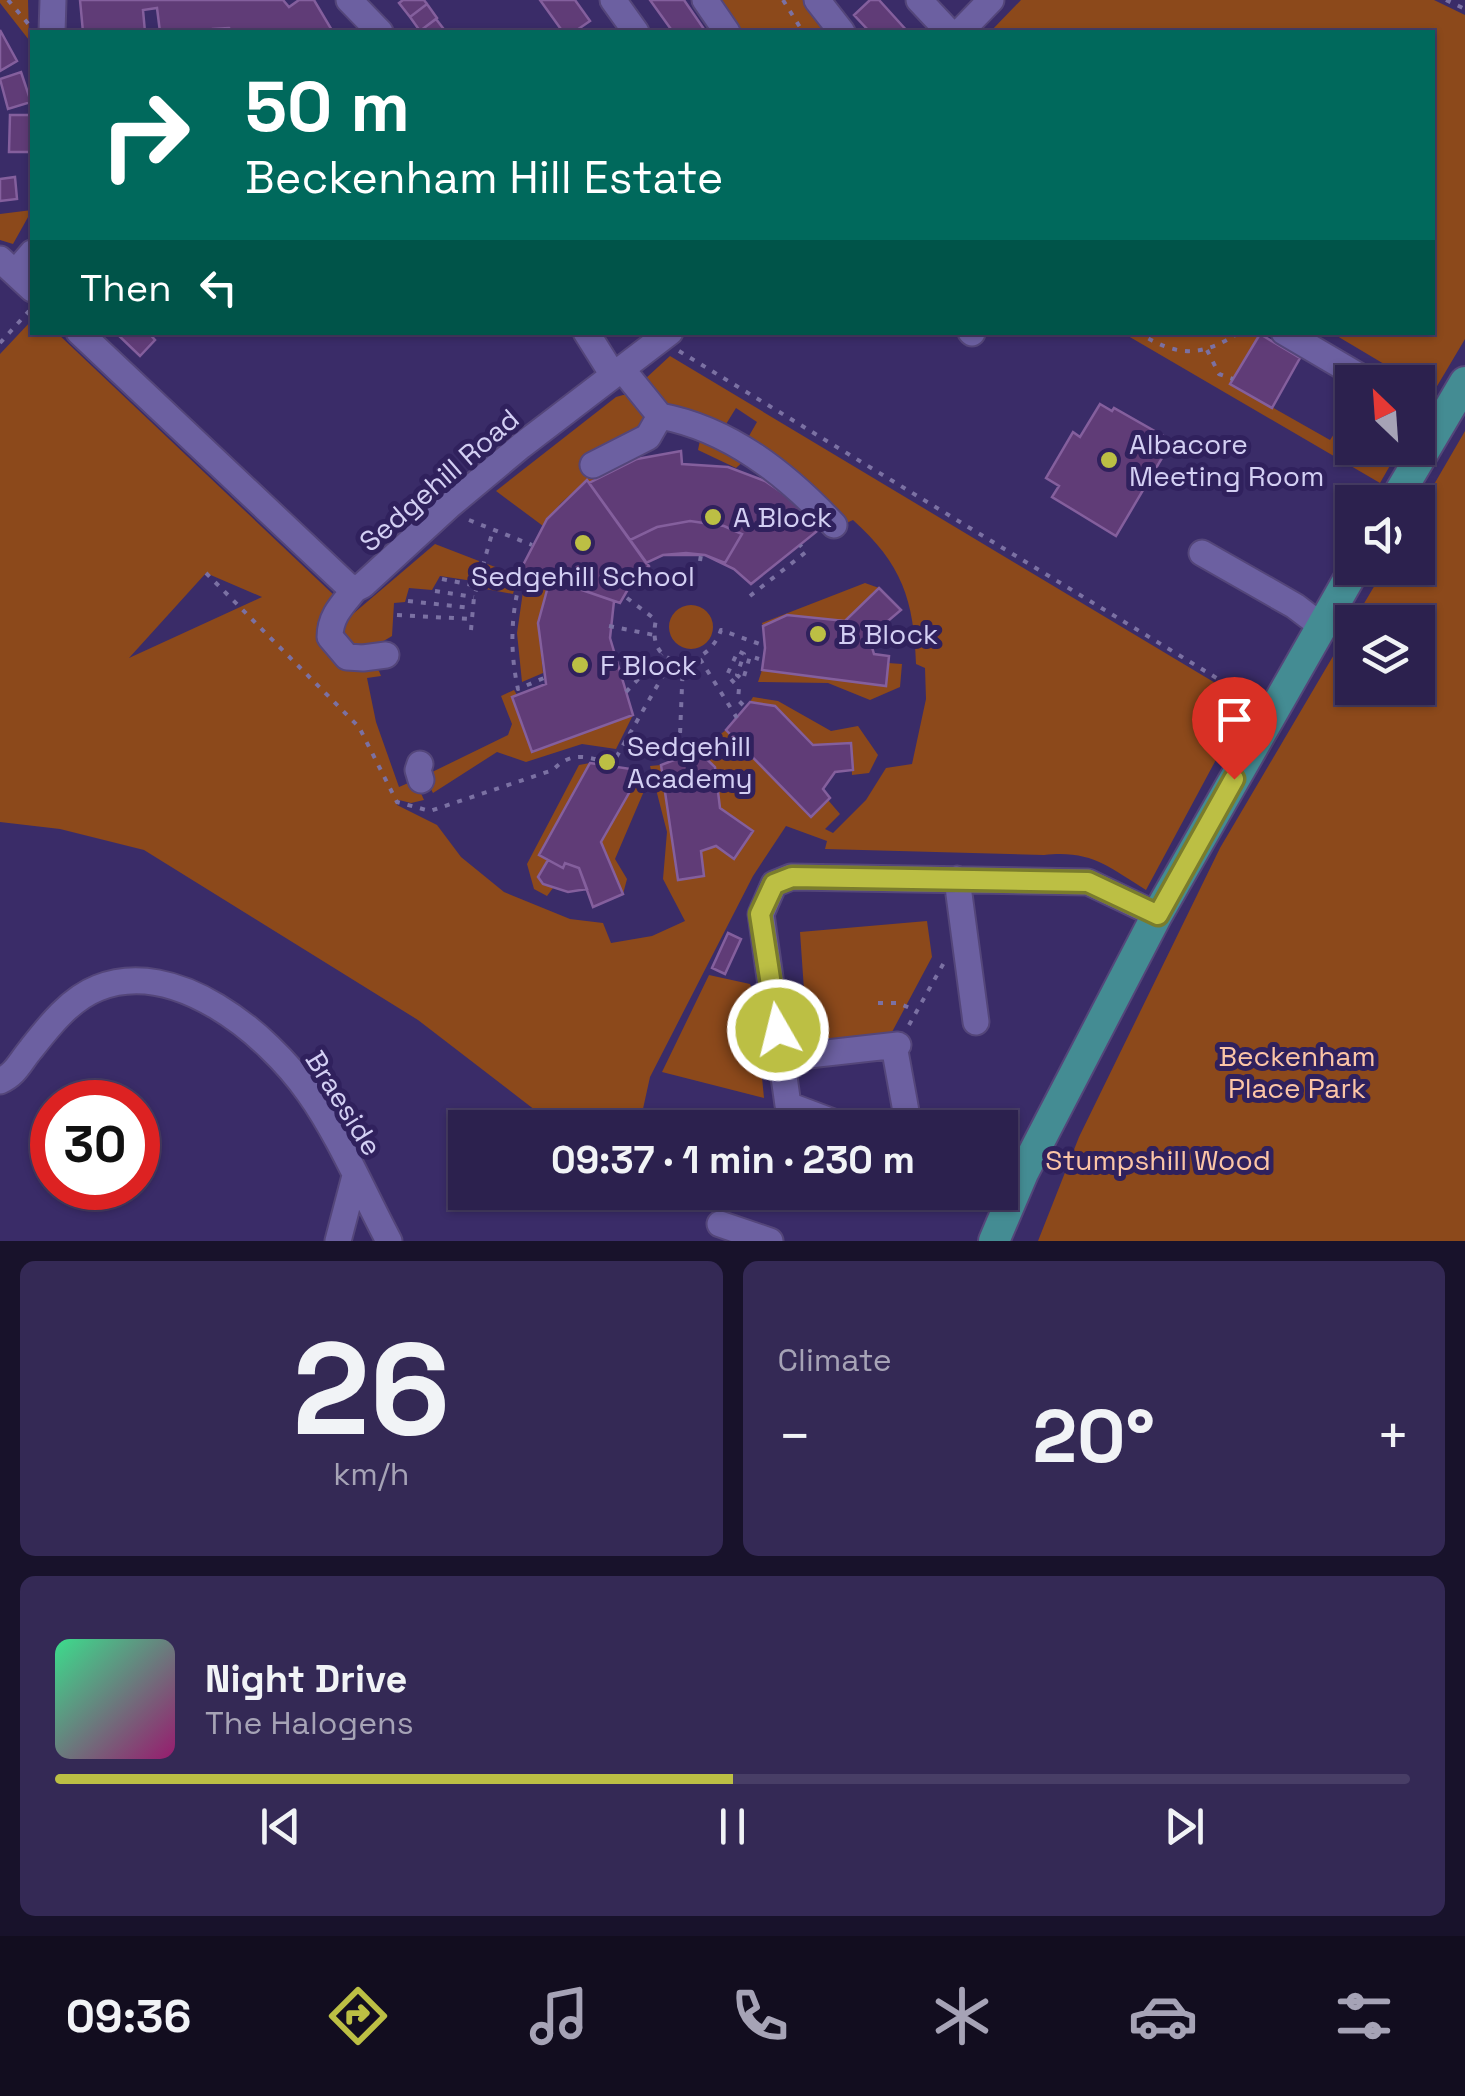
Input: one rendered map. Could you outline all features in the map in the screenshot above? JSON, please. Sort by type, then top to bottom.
[{"type":"main road","points":[[1435,412],[1465,382]]},
{"type":"main road","points":[[1018,1158],[1344,585]]},
{"type":"main road","points":[[994,1241],[1001,1210]]},
{"type":"street","points":[[52,30],[53,0]]},
{"type":"street","points":[[349,0],[378,30]]},
{"type":"street","points":[[613,0],[635,30]]},
{"type":"street","points":[[704,0],[726,30]]},
{"type":"street","points":[[816,0],[840,30]]},
{"type":"street","points":[[919,0],[947,30]]},
{"type":"street","points":[[962,30],[991,0]]},
{"type":"street","name":"Sedgehill Road","points":[[82,335],[347,585],[355,588],[449,506],[666,336]]},
{"type":"street","points":[[588,335],[617,372],[660,416],[696,423],[766,464],[806,494],[834,525]]},
{"type":"street","points":[[1289,335],[1340,365]]},
{"type":"street","points":[[593,465],[648,437],[660,416]]},
{"type":"street","points":[[1202,554],[1320,624]]},
{"type":"street","points":[[355,588],[335,613],[330,637],[347,657],[386,655]]},
{"type":"street","points":[[803,1110],[788,1104],[760,914],[774,884],[792,877],[1088,882],[1158,915]]},
{"type":"street","points":[[956,879],[976,1022]]},
{"type":"street","name":"Braeside","points":[[0,1082],[20,1067],[13,1058],[69,1005],[94,990],[121,980],[185,989],[246,1027],[279,1056],[311,1095],[389,1241]]},
{"type":"street","points":[[782,1058],[897,1048],[906,1110]]},
{"type":"street","points":[[338,1241],[355,1176]]},
{"type":"street","points":[[720,1224],[770,1241]]},
{"type":"path","points":[[8,0],[34,30]]},
{"type":"path","points":[[783,0],[803,30]]},
{"type":"path","points":[[1446,0],[1465,9]]},
{"type":"path","points":[[0,343],[30,310]]},
{"type":"path","points":[[1142,335],[1163,348],[1197,353],[1234,335]]},
{"type":"path","points":[[666,336],[1272,712]]},
{"type":"path","points":[[1206,350],[1219,374],[1232,379]]},
{"type":"path","points":[[449,506],[465,518],[532,546]]},
{"type":"path","points":[[471,630],[476,586],[493,530]]},
{"type":"path","points":[[750,596],[806,552],[800,545]]},
{"type":"path","points":[[787,555],[793,563]]},
{"type":"path","points":[[524,570],[512,629],[512,661],[518,689],[544,678]]},
{"type":"path","points":[[206,573],[359,727],[392,797],[430,811],[553,770],[568,757],[576,755],[609,764],[672,660]]},
{"type":"path","points":[[442,580],[476,586]]},
{"type":"path","points":[[435,590],[474,597]]},
{"type":"path","points":[[627,598],[656,620],[654,634],[662,654],[672,660],[683,662],[700,657],[715,645],[721,630],[765,646]]},
{"type":"path","points":[[408,600],[472,608]]},
{"type":"path","points":[[397,615],[470,619]]},
{"type":"path","points":[[609,626],[654,634]]},
{"type":"path","points":[[743,705],[738,700],[739,688],[727,675],[738,651],[744,654],[737,674],[743,680],[750,656],[760,659]]},
{"type":"path","points":[[626,692],[662,654]]},
{"type":"path","points":[[700,657],[737,718]]},
{"type":"path","points":[[679,759],[683,662]]},
{"type":"path","points":[[897,1048],[963,929]]},
{"type":"path","points":[[878,1003],[898,1003],[917,1011]]},
{"type":"green space","points":[[28,0],[29,40],[0,3]]},
{"type":"green space","points":[[711,0],[805,0],[829,30],[733,30]]},
{"type":"green space","points":[[1021,0],[1434,0],[1465,15],[1465,339],[1435,390],[1435,365],[1386,365],[1335,335],[1435,335],[1435,30],[992,30]]},
{"type":"green space","points":[[30,210],[13,244],[0,240],[0,214]]},
{"type":"green space","name":"Sedgehill Academy","points":[[30,322],[30,335],[59,335],[337,598],[320,623],[379,671],[381,676],[367,678],[376,722],[399,787],[415,780],[424,800],[399,800],[397,805],[437,825],[461,857],[504,892],[570,919],[603,923],[611,943],[652,936],[685,921],[663,879],[667,832],[650,766],[661,765],[678,879],[703,876],[701,851],[716,846],[734,859],[753,831],[720,808],[715,767],[698,751],[726,730],[810,817],[828,800],[840,814],[825,829],[833,833],[866,800],[886,768],[912,764],[926,699],[925,668],[916,664],[908,602],[883,552],[853,520],[842,525],[745,443],[757,422],[736,408],[723,429],[669,410],[645,379],[670,356],[1247,702],[1146,890],[1098,862],[1074,855],[825,849],[827,841],[786,826],[753,876],[650,1077],[643,1110],[535,1110],[418,1020],[144,850],[60,829],[0,822],[0,354]],"holes":[[[206,573],[262,597],[129,658]]]},
{"type":"green space","points":[[1126,335],[1259,335],[1231,384],[1330,440],[1335,432],[1335,457]]},
{"type":"green space","points":[[631,395],[647,413],[646,428],[586,463],[595,479],[586,481],[561,503],[543,526],[496,491],[616,397]]},
{"type":"green space","name":"Beckenham Place Park","points":[[1465,431],[1465,1241],[1038,1241],[1079,1137],[1220,848],[1335,653],[1335,705],[1435,705],[1435,605],[1363,605],[1375,585],[1435,585],[1434,485]]},
{"type":"green space","points":[[700,440],[745,460],[736,468],[698,450]]},
{"type":"green space","points":[[1349,465],[1390,465],[1380,483]]},
{"type":"green space","points":[[435,544],[479,561],[473,581],[440,576],[432,590],[409,588],[405,602],[394,603],[392,636],[368,647],[343,642],[340,621],[349,609],[354,613]]},
{"type":"green space","points":[[487,564],[518,575],[513,594],[480,588]]},
{"type":"green space","points":[[525,578],[547,586],[538,623],[543,673],[522,682],[517,633]]},
{"type":"green space","points":[[865,583],[879,588],[845,621],[788,615],[763,626],[762,623]]},
{"type":"green space","points":[[691,605],[707,611],[713,627],[707,643],[691,649],[675,643],[669,627],[675,611]]},
{"type":"green space","points":[[888,663],[902,664],[900,687],[870,700],[828,683],[758,682],[762,670],[885,685]]},
{"type":"green space","points":[[514,690],[532,751],[633,715],[616,749],[582,744],[526,762],[497,752],[433,793],[424,776],[508,735],[512,724],[501,696]]},
{"type":"green space","points":[[753,697],[778,701],[831,731],[858,726],[878,755],[869,773],[852,775],[851,744],[813,745],[775,706],[750,702]]},
{"type":"green space","points":[[590,763],[539,854],[548,860],[538,878],[553,888],[547,896],[534,889],[527,864],[579,765]]},
{"type":"green space","points":[[641,768],[644,791],[615,859],[627,879],[623,894],[601,842],[633,786],[631,769]]},
{"type":"green space","points":[[927,921],[932,957],[884,1047],[808,1048],[800,932]]},
{"type":"green space","points":[[709,975],[750,984],[764,1098],[662,1072]]},
{"type":"building","points":[[80,0],[283,0],[289,7],[299,0],[314,0],[332,30],[160,30],[157,8],[143,10],[145,30],[83,30]]},
{"type":"building","points":[[424,0],[427,4],[410,17],[399,3]]},
{"type":"building","points":[[540,0],[575,0],[590,21],[577,30],[562,30]]},
{"type":"building","points":[[650,0],[684,0],[705,30],[672,30]]},
{"type":"building","points":[[870,0],[879,0],[906,30],[868,30],[854,15]]},
{"type":"building","points":[[427,4],[437,18],[419,30],[410,17]]},
{"type":"building","points":[[436,19],[444,30],[421,30]]},
{"type":"building","points":[[0,30],[17,61],[0,71]]},
{"type":"building","points":[[21,72],[30,102],[8,109],[0,79]]},
{"type":"building","points":[[10,115],[30,115],[30,152],[9,152]]},
{"type":"building","points":[[15,177],[17,199],[0,201],[0,179]]},
{"type":"building","points":[[118,335],[151,335],[155,340],[140,356]]},
{"type":"building","points":[[1259,335],[1300,358],[1272,408],[1230,384]]},
{"type":"building","name":"Albacore Meeting Room","points":[[1100,404],[1172,441],[1116,536],[1052,497],[1059,486],[1046,478],[1073,432],[1080,437]]},
{"type":"building","name":"A Block","points":[[681,451],[682,464],[728,467],[765,481],[797,503],[821,528],[751,584],[734,569],[705,555],[663,555],[646,563],[589,483],[637,459]]},
{"type":"building","name":"Sedgehill School","points":[[587,480],[649,566],[631,584],[620,603],[521,569],[547,519]]},
{"type":"building","name":"A Block","points":[[690,521],[724,526],[742,534],[725,563],[686,553],[663,555],[646,563],[630,540],[657,527]]},
{"type":"building","name":"F Block","points":[[550,579],[614,601],[610,638],[633,715],[532,752],[512,697],[546,684],[538,623]]},
{"type":"building","name":"B Block","points":[[879,588],[901,610],[869,637],[874,654],[889,656],[886,686],[762,670],[763,626],[787,615],[845,621]]},
{"type":"building","points":[[750,702],[775,706],[813,745],[851,743],[853,770],[835,772],[823,789],[830,798],[811,817],[726,730]]},
{"type":"building","points":[[698,751],[715,767],[720,808],[753,831],[734,859],[716,846],[701,851],[704,876],[678,880],[661,765]]},
{"type":"building","points":[[590,763],[631,769],[633,786],[601,842],[623,894],[593,907],[579,868],[565,863],[563,868],[539,855]]},
{"type":"building","points":[[548,860],[563,868],[565,863],[579,868],[587,889],[568,892],[543,884],[538,877]]},
{"type":"building","points":[[728,933],[741,939],[725,974],[712,968]]},
{"type":"place","name":"Albacore Meeting Room","points":[[1109,460]]},
{"type":"place","name":"A Block","points":[[713,517]]},
{"type":"place","name":"Sedgehill School","points":[[583,543]]},
{"type":"place","name":"B Block","points":[[818,634]]},
{"type":"place","name":"F Block","points":[[580,665]]},
{"type":"place","name":"Sedgehill Academy","points":[[607,762]]},
{"type":"route","points":[[778,1030],[760,914],[774,884],[792,877],[1088,882],[1158,915],[1234,779]]},
{"type":"park label","name":"Stumpshill Wood","points":[[1158,1160]]}]
